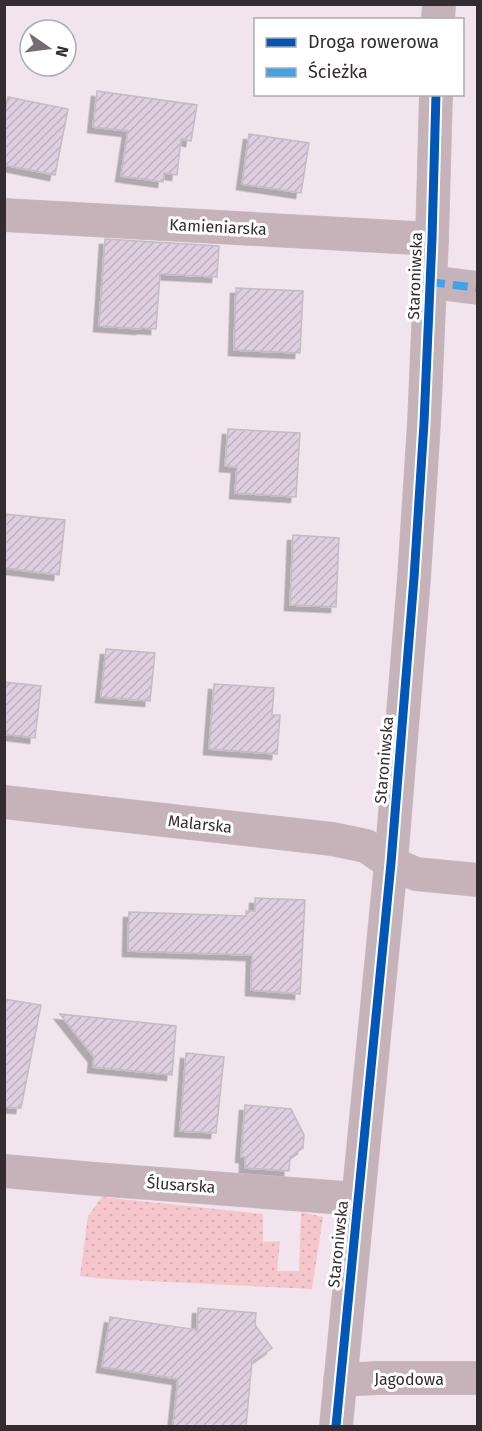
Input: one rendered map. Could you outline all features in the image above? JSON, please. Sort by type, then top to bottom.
[{"type":"street","name":"Staroniwska","points":[[336,1426],[391,862],[416,554],[424,423],[436,96]]},
{"type":"street","name":"Kamieniarska","points":[[4,215],[432,239]]},
{"type":"street","points":[[430,282],[477,288]]},
{"type":"street","name":"Malarska","points":[[4,802],[332,839],[366,846],[391,862],[416,873],[477,880]]},
{"type":"street","name":"Ślusarska","points":[[4,1170],[358,1199]]},
{"type":"street","name":"Jagodowa","points":[[340,1380],[477,1378]]},
{"type":"shaded area","points":[[102,1197],[263,1214],[263,1242],[280,1241],[277,1271],[299,1271],[301,1212],[323,1217],[312,1289],[80,1276],[88,1216]]},
{"type":"building","points":[[97,91],[197,105],[191,141],[181,139],[177,175],[164,173],[163,182],[121,176],[128,131],[93,127]]},
{"type":"building","points":[[8,97],[68,109],[55,175],[4,165],[4,114]]},
{"type":"building","points":[[249,134],[309,143],[301,193],[242,184]]},
{"type":"building","points":[[105,239],[219,246],[217,277],[160,274],[156,329],[99,326]]},
{"type":"building","points":[[236,288],[303,291],[300,353],[234,350]]},
{"type":"building","points":[[228,429],[300,433],[296,497],[235,493],[237,467],[225,466]]},
{"type":"building","points":[[4,514],[65,520],[59,575],[4,568]]},
{"type":"building","points":[[293,535],[339,538],[336,607],[290,605]]},
{"type":"building","points":[[106,649],[155,653],[150,701],[101,697]]},
{"type":"building","points":[[4,682],[41,686],[35,738],[4,734]]},
{"type":"building","points":[[214,684],[274,688],[272,715],[280,715],[277,754],[209,749]]},
{"type":"building","points":[[255,898],[305,900],[300,994],[251,990],[252,955],[128,951],[129,912],[246,916],[246,911],[255,911]]},
{"type":"building","points":[[4,999],[41,1005],[21,1108],[4,1107]]},
{"type":"building","points":[[60,1014],[176,1026],[172,1075],[93,1067],[94,1057]]},
{"type":"building","points":[[186,1053],[224,1057],[216,1133],[180,1131]]},
{"type":"building","points":[[245,1105],[291,1109],[304,1135],[303,1148],[290,1157],[289,1171],[245,1168],[245,1157],[241,1157]]},
{"type":"building","points":[[198,1308],[256,1313],[255,1325],[272,1348],[252,1362],[246,1426],[173,1426],[178,1379],[102,1367],[110,1317],[197,1330]]},
{"type":"marked path","points":[[430,282],[478,288]]},
{"type":"cycle path","points":[[336,1426],[391,863],[414,578],[424,423],[436,96]]}]
